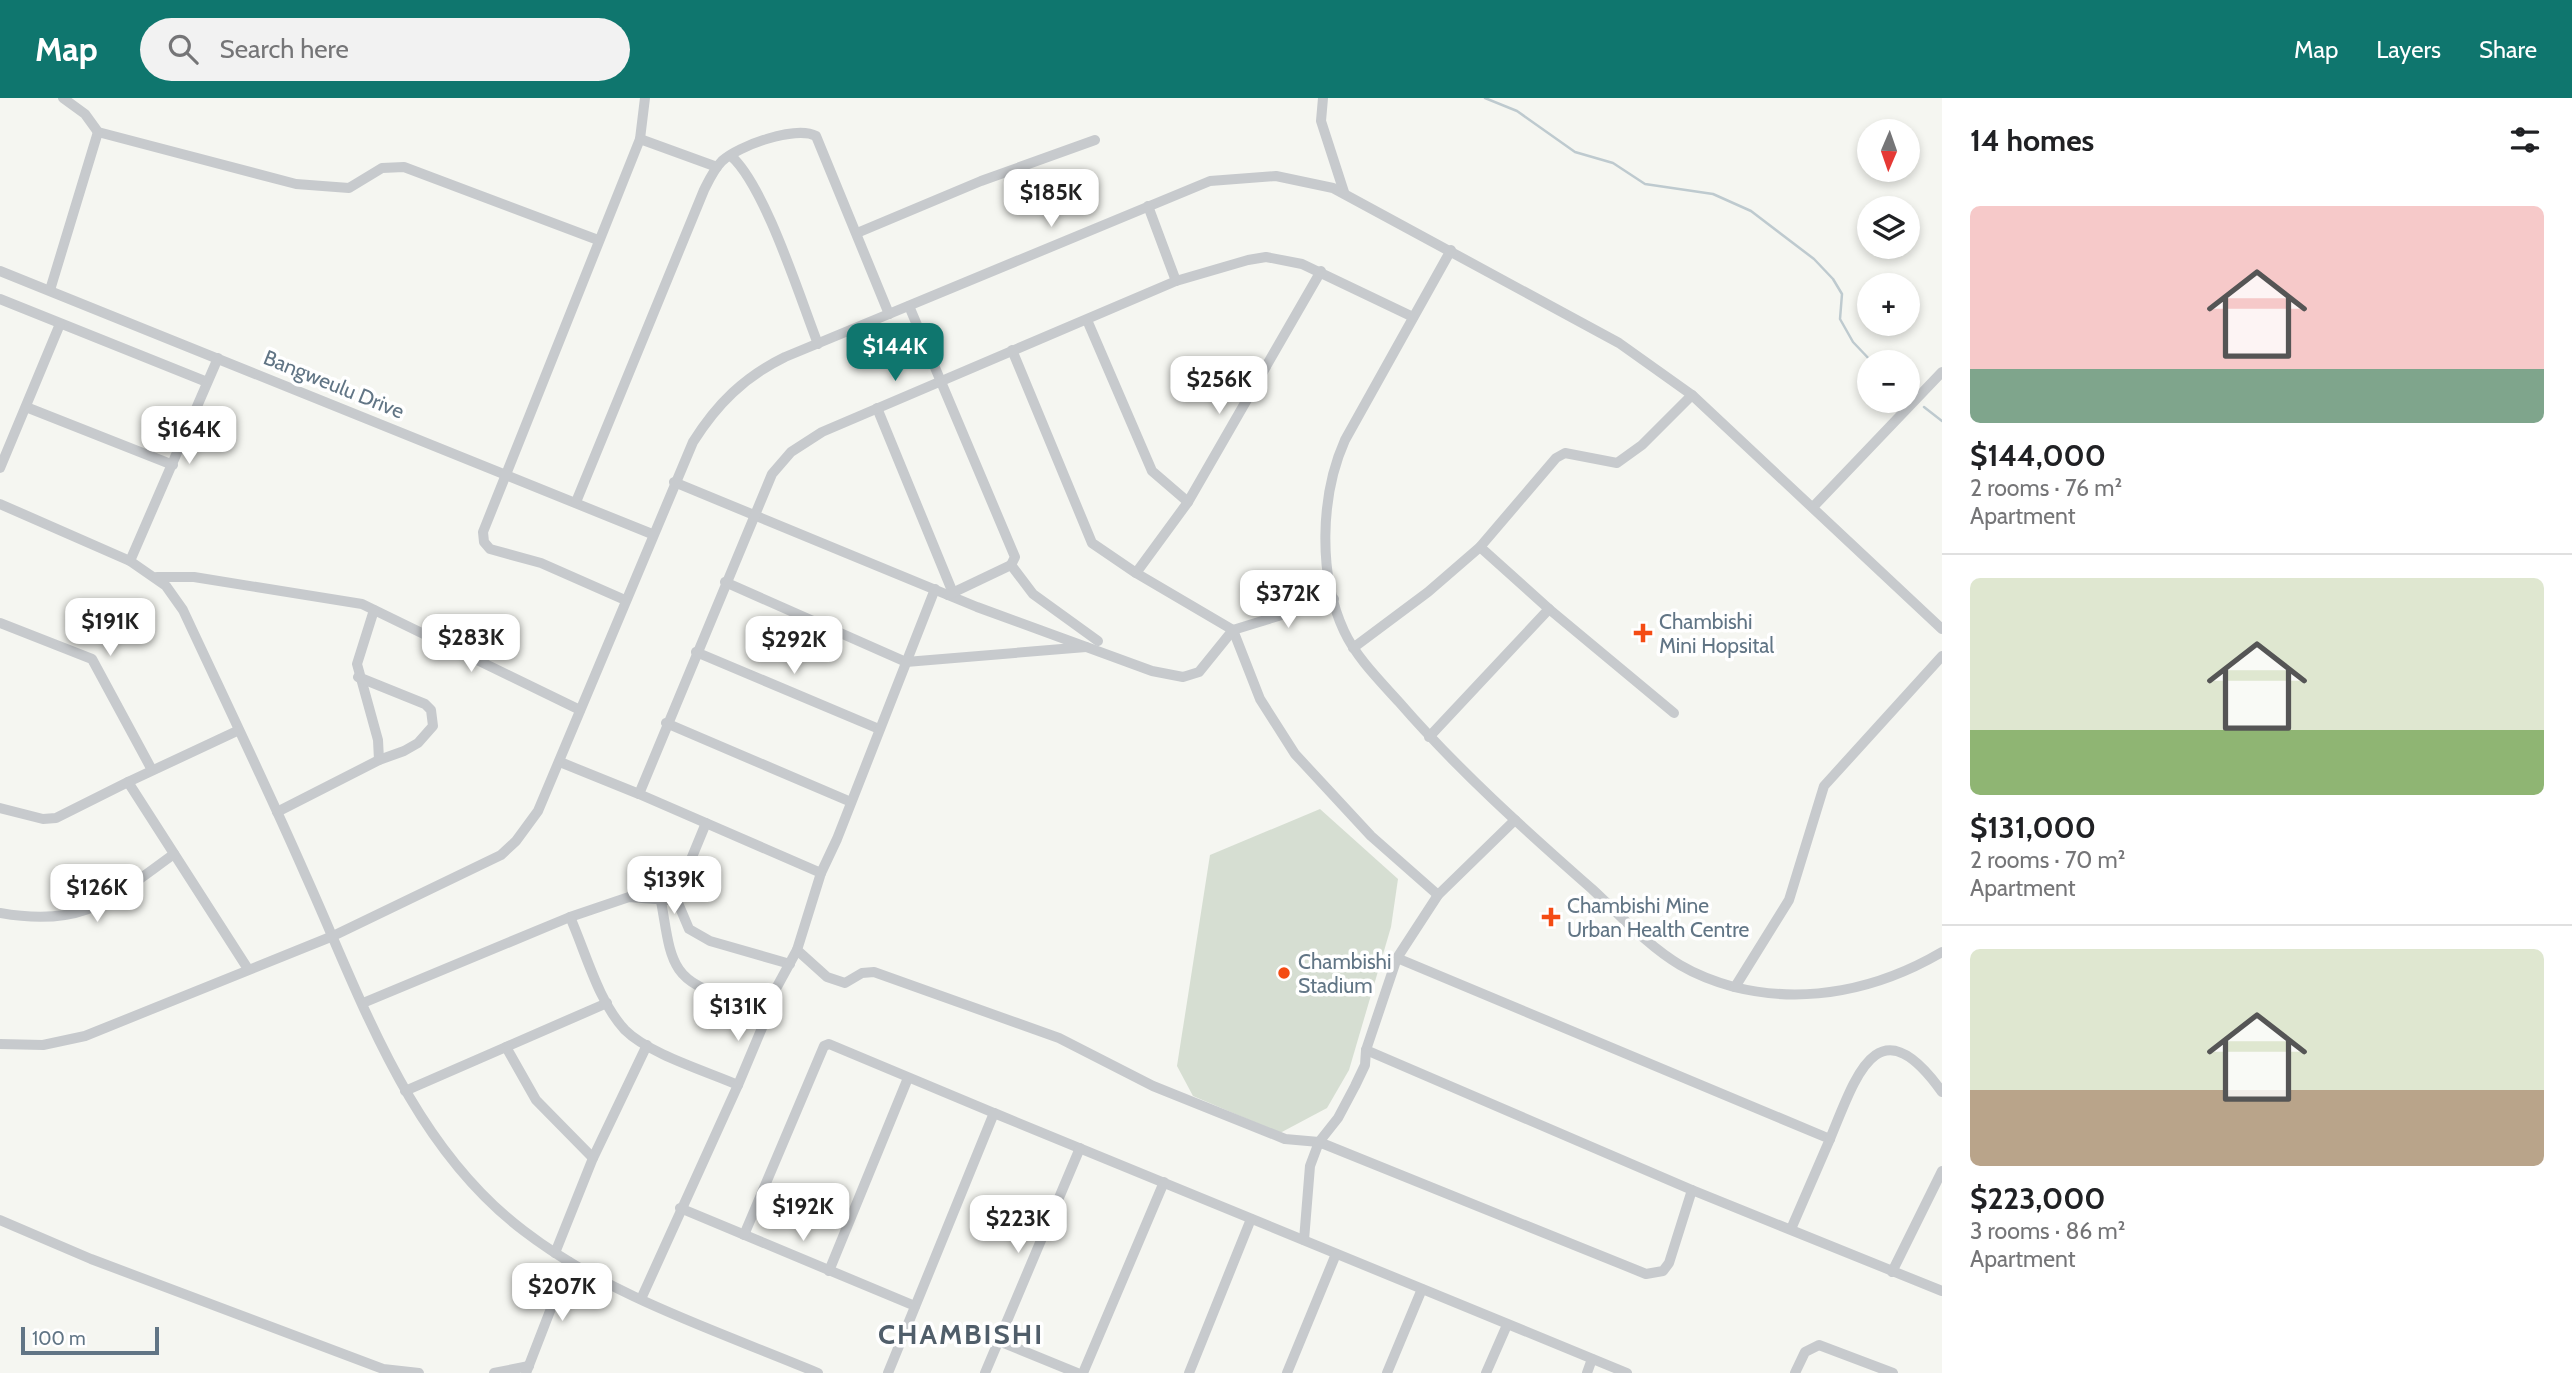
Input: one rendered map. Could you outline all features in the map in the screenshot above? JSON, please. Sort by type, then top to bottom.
[{"type":"street","points":[[63,98],[85,114],[98,132],[296,184],[349,188],[382,168],[404,167],[598,240]]},
{"type":"street","points":[[625,600],[541,563],[490,549],[484,542],[483,532],[640,139],[645,98]]},
{"type":"street","points":[[1323,98],[1321,121],[1345,192]]},
{"type":"street","points":[[50,290],[98,132]]},
{"type":"street","points":[[576,502],[704,190],[717,167],[731,156],[766,139],[804,132],[816,136],[889,314]]},
{"type":"street","points":[[640,139],[717,167]]},
{"type":"street","points":[[858,233],[981,181],[1095,140]]},
{"type":"street","points":[[731,156],[741,165],[761,201],[818,344]]},
{"type":"street","points":[[0,1044],[43,1045],[85,1036],[333,936],[500,855],[528,827],[560,762],[674,482],[693,442],[732,391],[765,367],[1210,181],[1256,176],[1296,178],[1345,192],[1619,343],[1692,395],[1814,506],[1942,629]]},
{"type":"street","points":[[1148,206],[1176,281]]},
{"type":"street","points":[[1451,250],[1345,440],[1333,471],[1327,532],[1334,599],[1353,648],[1429,737],[1515,820],[1666,955],[1697,974],[1735,987],[1787,994],[1848,990],[1893,978],[1942,952]]},
{"type":"street","points":[[639,794],[753,513],[772,474],[791,452],[822,432],[1176,281],[1266,257],[1321,271],[1413,317]]},
{"type":"street","name":"Bangweulu Drive","points":[[0,271],[652,534]]},
{"type":"street","points":[[1136,573],[1188,502],[1321,271]]},
{"type":"street","points":[[0,299],[207,382]]},
{"type":"street","points":[[909,306],[1015,557],[1011,565],[950,594]]},
{"type":"street","points":[[1087,320],[1152,471],[1188,502]]},
{"type":"street","points":[[0,468],[60,324]]},
{"type":"street","points":[[1012,350],[1093,542],[1136,573],[1233,630],[1260,699],[1295,754],[1371,836],[1438,895]]},
{"type":"street","points":[[130,561],[218,358]]},
{"type":"street","points":[[1814,506],[1942,372]]},
{"type":"street","points":[[1353,648],[1428,592],[1480,547],[1556,458],[1565,453],[1617,463],[1642,445],[1692,395]]},
{"type":"street","points":[[26,407],[173,465]]},
{"type":"street","points":[[877,408],[950,594]]},
{"type":"street","points":[[674,482],[935,589],[1094,644],[1152,671],[1183,677],[1199,672],[1233,630],[1334,599]]},
{"type":"street","points":[[0,504],[130,561],[156,577],[183,610],[405,1091],[462,1173],[521,1229],[569,1262],[641,1299],[818,1373]]},
{"type":"street","points":[[1480,547],[1549,609],[1674,713]]},
{"type":"street","points":[[1011,565],[1033,594],[1094,644]]},
{"type":"street","points":[[156,577],[194,577],[349,601],[374,610],[580,710]]},
{"type":"street","points":[[725,582],[906,662],[1094,644]]},
{"type":"street","points":[[641,1299],[738,1085],[767,1016],[767,1005],[797,950],[821,873],[935,589]]},
{"type":"street","points":[[1429,737],[1549,609]]},
{"type":"street","points":[[374,610],[358,656],[358,677],[378,740],[379,760]]},
{"type":"street","points":[[0,623],[92,659],[152,770]]},
{"type":"street","points":[[696,652],[879,729]]},
{"type":"street","points":[[1735,987],[1789,900],[1824,786],[1876,725],[1942,656]]},
{"type":"street","points":[[277,812],[418,743],[433,726],[434,718],[425,705],[358,677]]},
{"type":"street","points":[[666,723],[851,802]]},
{"type":"street","points":[[0,809],[43,819],[56,818],[237,731]]},
{"type":"street","points":[[560,762],[821,873]]},
{"type":"street","points":[[128,782],[248,969]]},
{"type":"street","points":[[1304,1240],[1307,1180],[1319,1142],[1338,1118],[1365,1065],[1366,1050],[1397,958],[1438,895],[1515,820]]},
{"type":"street","points":[[363,1003],[570,917],[629,897],[662,901],[675,896],[706,823]]},
{"type":"street","points":[[0,913],[57,916],[84,913],[107,901],[174,854]]},
{"type":"street","points":[[675,896],[689,929],[699,935],[710,941],[790,964]]},
{"type":"street","points":[[662,901],[670,949],[681,975],[718,994],[767,1005]]},
{"type":"street","points":[[570,917],[607,1003],[626,1031],[647,1045],[738,1085]]},
{"type":"street","points":[[797,950],[836,982],[845,983],[862,973],[874,972],[1059,1038],[1153,1086],[1285,1139],[1319,1142],[1646,1274],[1663,1270],[1670,1263],[1692,1190]]},
{"type":"street","points":[[1397,958],[1830,1139]]},
{"type":"street","points":[[405,1091],[607,1003]]},
{"type":"street","points":[[744,1235],[824,1045],[830,1044],[1627,1373]]},
{"type":"street","points":[[0,1052],[13,1045]]},
{"type":"street","points":[[555,1253],[593,1158],[647,1045]]},
{"type":"street","points":[[506,1047],[536,1100],[593,1158]]},
{"type":"street","points":[[1366,1050],[1692,1190],[1942,1291]]},
{"type":"street","points":[[1791,1229],[1858,1072],[1875,1054],[1898,1052],[1912,1058],[1942,1092]]},
{"type":"street","points":[[829,1271],[908,1077]]},
{"type":"street","points":[[888,1373],[994,1113]]},
{"type":"street","points":[[985,1373],[1080,1148]]},
{"type":"street","points":[[1892,1272],[1942,1171]]},
{"type":"street","points":[[1083,1373],[1164,1182]]},
{"type":"street","points":[[680,1208],[915,1306]]},
{"type":"street","points":[[1189,1373],[1251,1219]]},
{"type":"street","points":[[0,1220],[103,1264],[383,1369],[419,1373]]},
{"type":"street","points":[[1287,1373],[1336,1254]]},
{"type":"street","points":[[494,1373],[528,1369],[569,1262]]},
{"type":"street","points":[[1387,1373],[1422,1290]]},
{"type":"street","points":[[1486,1373],[1507,1325]]},
{"type":"street","points":[[999,1341],[1077,1373]]},
{"type":"street","points":[[1795,1373],[1805,1352],[1811,1346],[1819,1345],[1893,1373]]},
{"type":"street","points":[[1587,1373],[1592,1359]]},
{"type":"shaded area","name":"Chambishi Stadium","points":[[1320,809],[1398,879],[1391,927],[1349,1070],[1327,1108],[1280,1133],[1193,1096],[1177,1066],[1210,855]]},
{"type":"waterway","points":[[1485,98],[1517,111],[1575,152],[1613,163],[1645,184],[1713,194],[1751,211],[1814,259],[1833,279],[1842,294],[1840,319],[1861,350]]},
{"type":"waterway","points":[[1924,407],[1942,421]]},
{"type":"place","name":"Chambishi Mini Hopsital","points":[[1643,633]]},
{"type":"place","name":"Chambishi Mine Urban Health Centre","points":[[1551,917]]},
{"type":"place","name":"Chambishi Stadium","points":[[1284,973]]},
{"type":"district","name":"CHAMBISHI","points":[[961,1334]]}]
